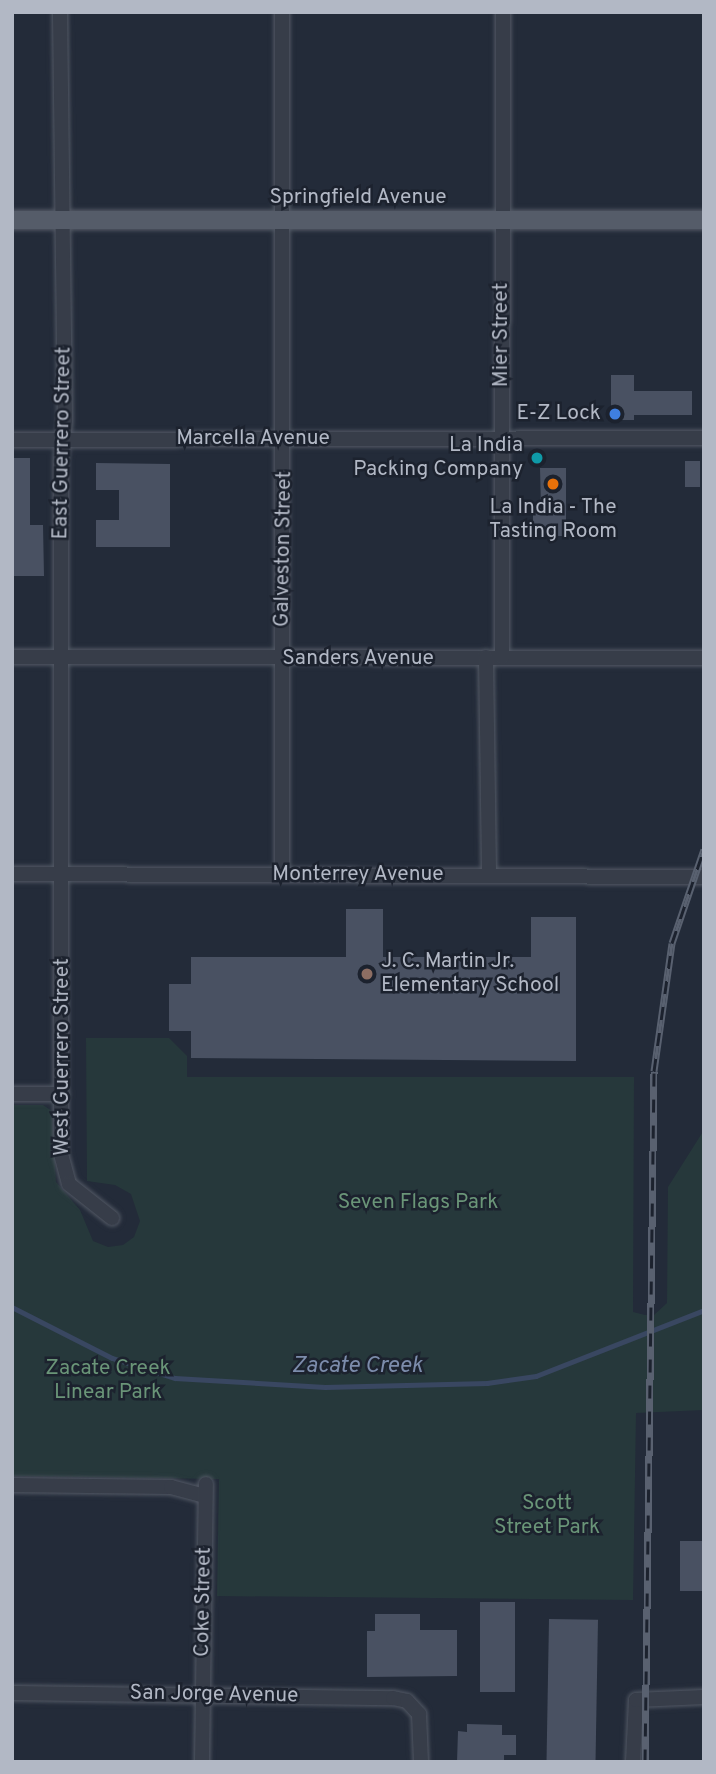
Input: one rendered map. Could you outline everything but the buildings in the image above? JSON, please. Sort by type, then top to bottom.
[{"type":"main road","name":"Springfield Avenue","points":[[12,220],[704,220]]},
{"type":"street","name":"East Guerrero Street","points":[[60,12],[64,220],[65,874]]},
{"type":"street","name":"Galveston Street","points":[[282,12],[285,439],[282,875]]},
{"type":"street","name":"Mier Street","points":[[502,657],[503,12]]},
{"type":"street","name":"Marcella Avenue","points":[[12,440],[704,438]]},
{"type":"street","name":"Sanders Avenue","points":[[12,657],[704,658]]},
{"type":"street","points":[[486,657],[489,876]]},
{"type":"street","name":"Monterrey Avenue","points":[[12,874],[704,877]]},
{"type":"street","name":"West Guerrero Street","points":[[65,874],[62,1094],[64,1171],[85,1201],[112,1218]]},
{"type":"street","points":[[12,1094],[62,1094]]},
{"type":"street","name":"Coke Street","points":[[12,1485],[206,1490],[202,1762]]},
{"type":"street","name":"San Jorge Avenue","points":[[12,1693],[393,1698],[415,1706],[422,1725],[421,1762]]},
{"type":"street","points":[[633,1762],[635,1704],[639,1697],[704,1698]]},
{"type":"green space","points":[[86,1038],[169,1038],[187,1056],[187,1077],[634,1077],[633,1312],[645,1315],[654,1315],[667,1303],[668,1187],[704,1130],[704,1410],[636,1413],[633,1600],[217,1596],[219,1479],[12,1476],[12,1105],[43,1105],[52,1111],[56,1182],[80,1210],[93,1241],[108,1247],[123,1245],[134,1237],[140,1221],[131,1194],[115,1185],[87,1181]]},
{"type":"waterway","name":"Zacate Creek","points":[[12,1307],[112,1358],[175,1378],[325,1387],[487,1383],[536,1376],[704,1310]]},
{"type":"railway","points":[[645,1762],[654,1071],[672,943],[704,849]]},
{"type":"place","name":"E-Z Lock","points":[[615,414]]},
{"type":"place","name":"La India Packing Company","points":[[537,458]]},
{"type":"place","name":"La India - The Tasting Room","points":[[553,484]]},
{"type":"place","name":"J. C. Martin Jr. Elementary School","points":[[367,974]]},
{"type":"park label","name":"Seven Flags Park","points":[[418,1203]]},
{"type":"park label","name":"Zacate Creek Linear Park","points":[[108,1381]]},
{"type":"park label","name":"Scott Street Park","points":[[547,1516]]}]
